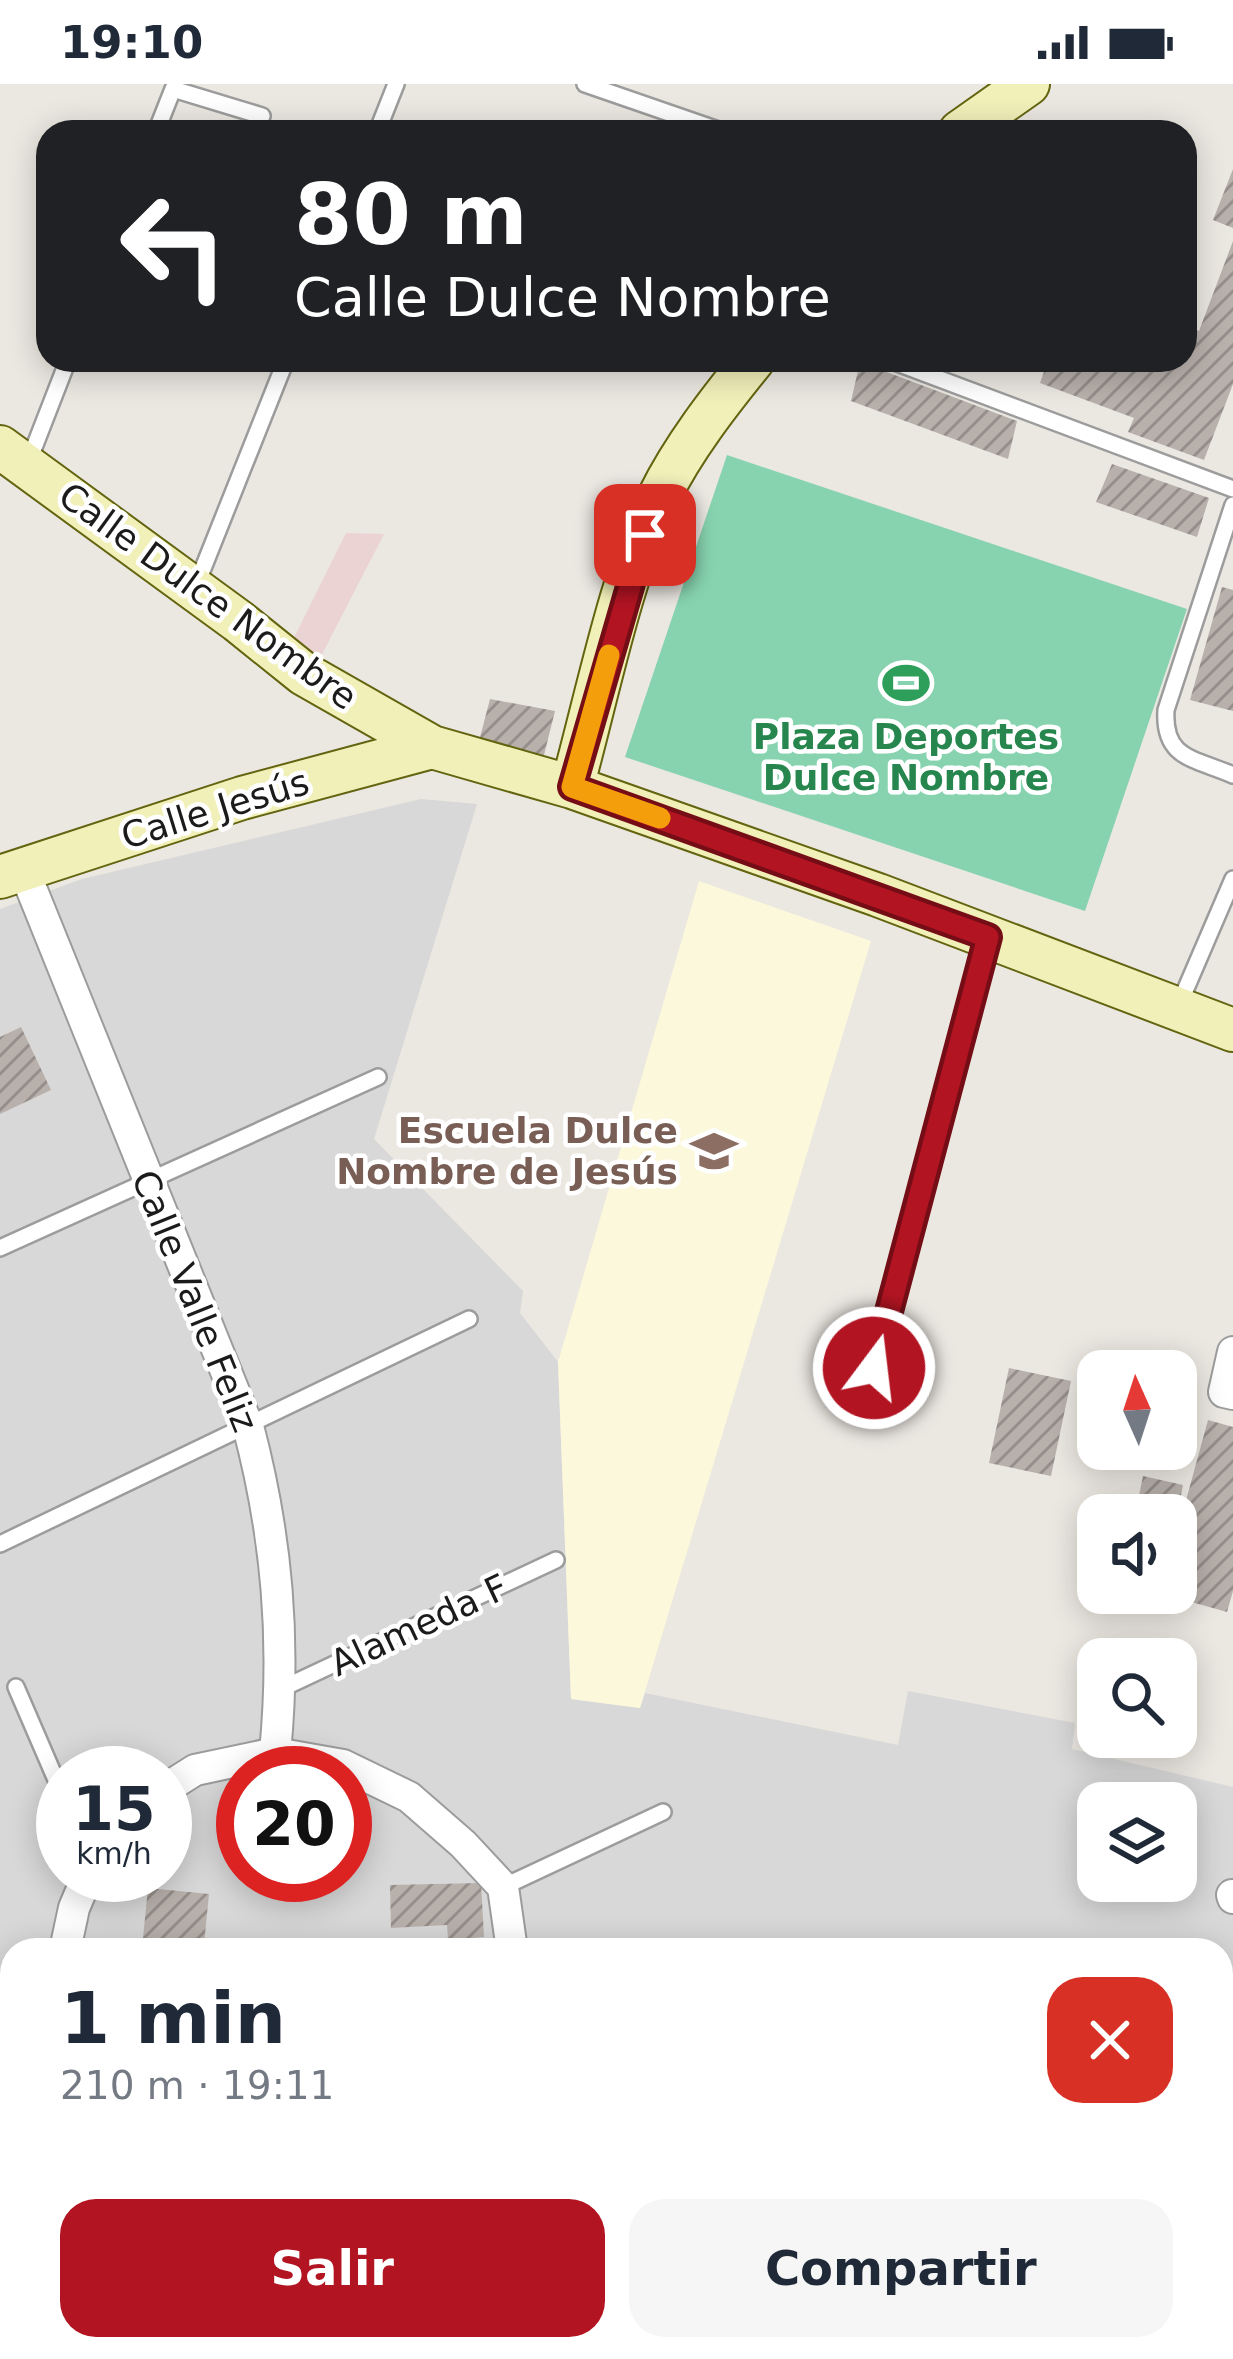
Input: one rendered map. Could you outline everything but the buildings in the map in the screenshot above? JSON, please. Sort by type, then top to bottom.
[{"type":"street","points":[[977,120],[1028,84]]},
{"type":"street","points":[[572,787],[631,574],[660,496],[743,372]]},
{"type":"street","name":"Calle Dulce Nombre","points":[[13,457],[304,674],[431,747],[572,787],[1233,1030]]},
{"type":"street","name":"Calle Jesús","points":[[11,872],[242,798],[431,747]]},
{"type":"street","name":"Calle Valle Feliz","points":[[11,872],[248,1426],[277,1563],[281,1689],[276,1746]]},
{"type":"street","points":[[1233,1352],[1224,1392],[1233,1394]]},
{"type":"street","points":[[372,1779],[410,1797],[503,1887],[510,1938]]},
{"type":"street","points":[[67,1938],[77,1902]]},
{"type":"lane","points":[[382,120],[396,84]]},
{"type":"lane","points":[[585,84],[689,120]]},
{"type":"lane","points":[[161,120],[173,89],[262,116]]},
{"type":"lane","points":[[13,457],[61,372]]},
{"type":"lane","points":[[195,589],[281,372]]},
{"type":"lane","points":[[921,372],[1233,490]]},
{"type":"lane","points":[[1233,505],[1166,710],[1164,735],[1176,751],[1233,775]]},
{"type":"lane","points":[[1177,1010],[1233,879]]},
{"type":"lane","points":[[874,1368],[988,937]]},
{"type":"lane","points":[[0,1248],[378,1077]]},
{"type":"lane","points":[[0,1544],[469,1319]]},
{"type":"lane","name":"Alameda F","points":[[281,1689],[556,1560]]},
{"type":"lane","points":[[16,1687],[41,1746]]},
{"type":"lane","points":[[503,1887],[663,1811]]},
{"type":"shaded area","points":[[346,533],[384,534],[320,658],[291,644]]},
{"type":"shaded area","points":[[421,799],[477,804],[374,1139],[523,1291],[520,1313],[558,1362],[571,1699],[640,1708],[645,1693],[898,1745],[908,1691],[1075,1723],[1072,1749],[1077,1750],[1077,1758],[1110,1758],[1233,1787],[1233,1938],[0,1938],[0,909],[82,879]]},
{"type":"shaded area","name":"Escuela Dulce Nombre de Jesús","points":[[699,881],[871,941],[640,1708],[571,1699],[558,1362]]},
{"type":"green space","name":"Plaza Deportes Dulce Nombre","points":[[727,455],[1187,609],[1085,911],[625,757]]},
{"type":"slow traffic","points":[[609,655],[572,787],[660,818]]},
{"type":"place","name":"Plaza Deportes Dulce Nombre","points":[[906,683]]},
{"type":"place","name":"Escuela Dulce Nombre de Jesús","points":[[714,1151]]},
{"type":"route","points":[[645,535],[572,787],[988,937],[874,1368]]}]
